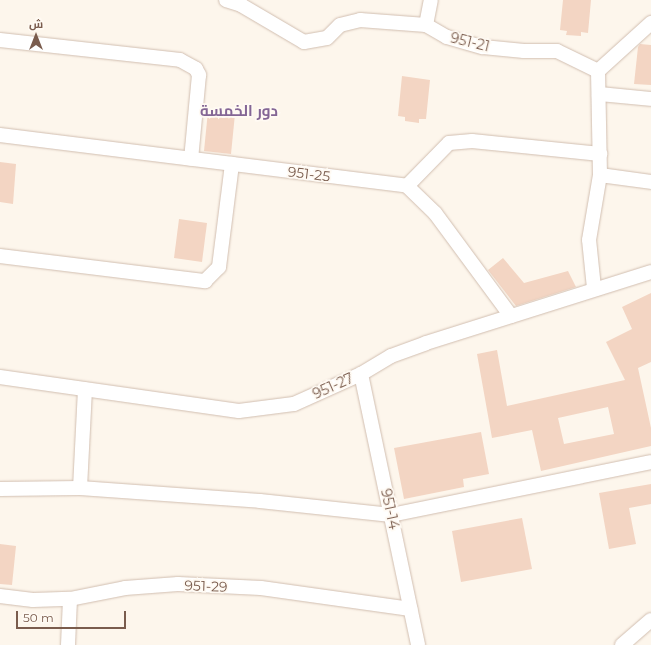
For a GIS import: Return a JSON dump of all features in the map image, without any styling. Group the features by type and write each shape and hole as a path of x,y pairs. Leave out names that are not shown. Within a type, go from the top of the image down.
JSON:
{"street":[{"name":"951-21","path":"226,0 241,5 304,42 327,38 340,25 360,20 426,25 447,37 483,47 524,51 557,51 598,71"},
{"path":"426,25 431,0"},
{"path":"594,288 589,240 600,175 598,71 651,23"},
{"path":"0,40 180,60 196,69 199,75 191,159"},
{"path":"599,94 651,99"},
{"name":"951-25","path":"0,135 407,186"},
{"path":"511,316 435,213 407,186 449,143 472,141 600,154"},
{"path":"0,256 205,281 219,267 232,164"},
{"path":"600,175 651,182"},
{"name":"951-27","path":"0,376 239,411 294,404 361,374 391,356 594,288 651,272"},
{"name":"951-14","path":"361,374 418,645"},
{"path":"80,488 85,389"},
{"path":"0,489 80,488 260,501 391,515 651,462"},
{"name":"951-29","path":"0,596 33,600 70,599 125,588 178,584 262,588 411,609"},
{"path":"68,645 70,599"},
{"path":"622,645 651,620"}],"building":[{"path":"563,0 591,0 588,33 581,32 581,36 566,35 567,31 560,30"},
{"path":"640,44 651,45 651,85 634,84 638,47"},
{"path":"402,76 430,80 426,119 419,119 419,123 405,121 405,117 398,116"},
{"path":"208,111 235,114 231,154 204,151"},
{"path":"0,162 16,164 13,204 0,202"},
{"path":"179,219 207,223 202,262 174,258"},
{"path":"503,258 524,283 568,271 576,287 516,306 488,270"},
{"path":"651,293 651,362 638,368 651,428 651,446 541,471 532,430 492,438 477,354 497,350 507,406 625,380 606,342 632,329 622,307","holes":["608,407 614,434 564,444 558,418"]},
{"path":"481,432 489,474 463,479 464,487 404,499 394,448"},
{"path":"651,484 651,504 629,508 636,544 609,549 599,493"},
{"path":"522,518 532,569 461,582 452,531"},
{"path":"0,544 16,546 12,585 0,584"}],"district":[{"name":"دور الخمسة","path":"239,111"}]}
